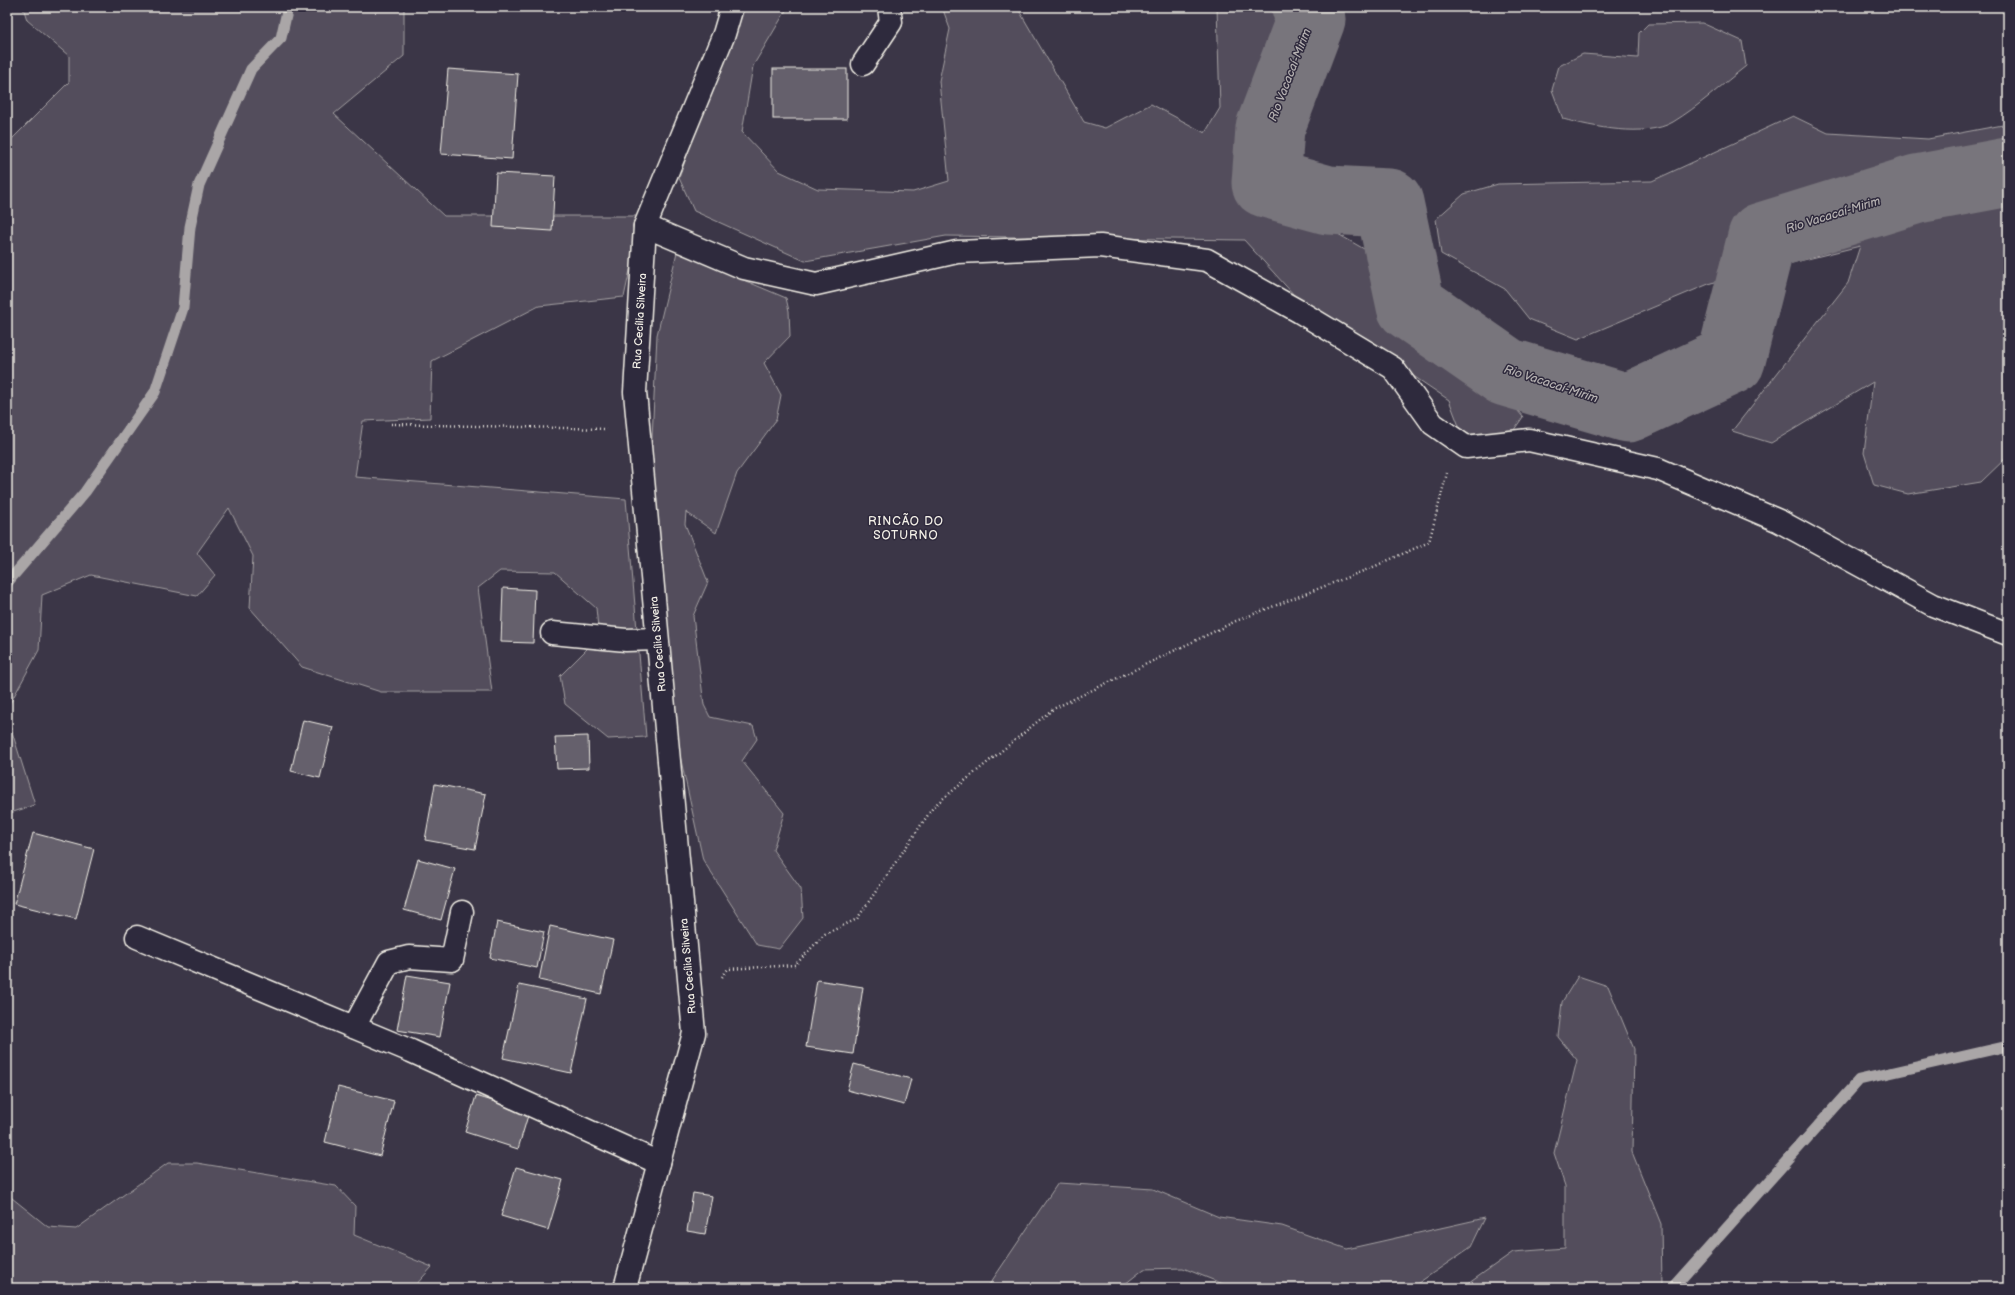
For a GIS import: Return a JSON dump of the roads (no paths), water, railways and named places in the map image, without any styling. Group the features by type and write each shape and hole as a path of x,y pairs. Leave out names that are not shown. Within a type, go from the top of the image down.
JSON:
{"street":[{"name":"Rua Cecília Silveira","path":"625,1288 694,1033 635,392 645,226 724,34 732,7"},
{"path":"863,64 891,22 889,7"},
{"path":"645,226 744,268 816,284 957,252 1100,246 1207,260 1300,312 1393,368 1433,424 1466,447 1530,440 1658,469 1779,521 1933,605 2008,634"},
{"path":"552,633 626,640 657,639"},
{"path":"354,1027 389,962 409,957 452,960 462,912"},
{"path":"137,937 354,1027 659,1163"}],"waterway":[{"path":"7,583 85,492 155,392 183,308 190,227 199,185 251,69 281,38 288,7"},
{"name":"Rio Vacacaí-Mirim","path":"1306,7 1311,19 1270,128 1266,183 1328,200 1389,203 1411,306 1506,372 1628,408 1731,360 1762,237 1917,189 2008,172"},
{"path":"1673,1288 1859,1080 2008,1046"}],"district":[{"name":"RINCÃO DO SOTURNO","path":"906,528"}]}
